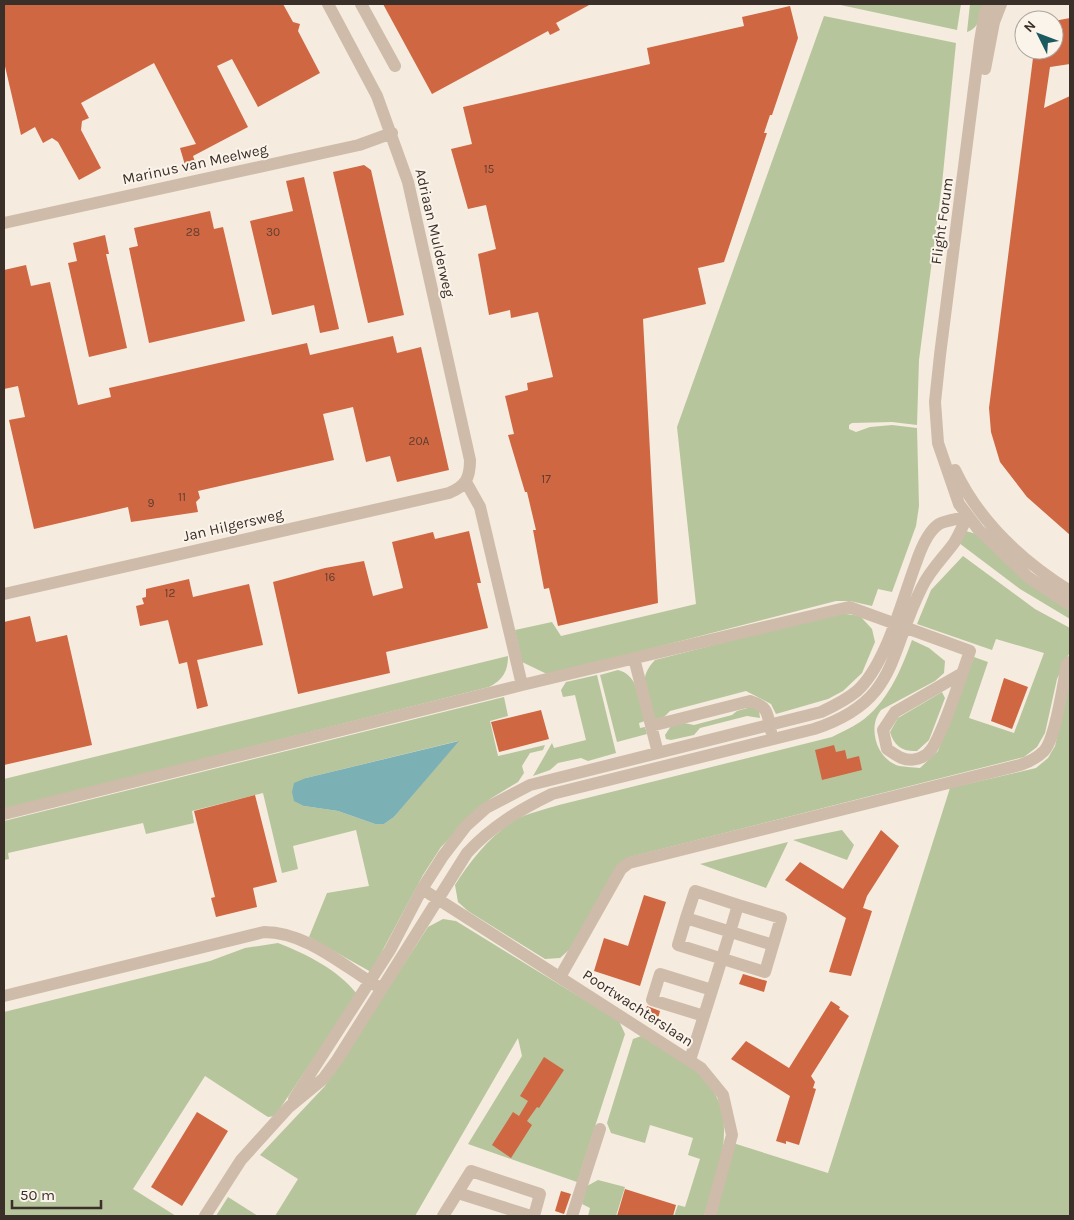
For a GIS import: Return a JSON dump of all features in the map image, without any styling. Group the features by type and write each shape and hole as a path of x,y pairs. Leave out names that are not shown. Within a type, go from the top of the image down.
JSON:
{"street":[{"name":"Adriaan Mulderweg","path":"328,4 377,96 392,133 408,182 470,460 469,476 466,482"},
{"path":"361,4 395,66"},
{"name":"Flight Forum","path":"989,4 985,12 980,41 935,402 941,438 959,504 978,529 1028,577 1070,605"},
{"name":"Flight Forum","path":"941,438 944,387 983,83 994,22 1001,4"},
{"name":"Marinus van Meelweg","path":"4,223 359,145 392,133"},
{"path":"941,438 973,502 1000,535 1025,559 1070,591"},
{"path":"466,482 480,507 522,685"},
{"name":"Jan Hilgersweg","path":"4,594 448,493 459,489 466,482"},
{"path":"205,1216 236,1167 289,1107 390,950 422,889 443,856 466,826 486,808 530,785 821,712 841,703 858,690 872,674 920,552 934,529 939,524 968,516"},
{"path":"289,1107 323,1079 467,853 484,835 514,813 544,798 835,722 865,702 883,682 893,665 916,602 929,573 954,543 968,516"},
{"path":"4,814 522,685 849,607 970,651 936,741 929,752 916,760 902,759 887,749 883,730 895,712 961,674"},
{"path":"634,658 658,753"},
{"path":"560,977 621,869 629,863 1020,765 1033,760 1045,750 1051,737 1067,664 1070,662"},
{"path":"651,726 750,702 762,705 766,709 773,738"},
{"name":"Poortwachterslaan","path":"422,889 701,1068 723,1095 732,1135 710,1216"},
{"path":"694,891 782,918 765,972 678,945 686,918 694,891"},
{"path":"690,1060 738,905"},
{"path":"686,918 773,945"},
{"path":"4,996 264,932 280,932 310,944 382,989"},
{"path":"704,1016 652,1000 660,974 712,990"},
{"path":"572,1216 600,1129"},
{"path":"445,1216 458,1193 471,1170 540,1194 532,1216 458,1193"}],"green space":[{"path":"836,4 961,4 957,30"},
{"path":"970,4 985,4 977,25 967,32"},
{"path":"824,16 956,43 942,184 919,360 917,425 892,422 852,423 849,425 849,429 856,432 870,427 892,425 917,428 919,506 916,526 892,592 878,589 872,606 850,601 836,601 549,675 522,662 515,630 552,622 561,636 696,604 677,427"},
{"path":"966,531 976,534 1070,609 1070,619 1020,589 959,543"},
{"path":"963,556 1035,609 1070,628 1070,652 1057,679 1045,733 1037,747 1024,757 630,857 570,949 560,958 545,959 468,911 458,902 455,885 467,867 498,833 515,820 559,805 832,737 857,724 870,715 892,686 912,640 929,648 945,661 944,673 935,681 881,710 877,717 874,732 879,748 889,761 898,766 920,768 938,751 974,657 988,662 969,718 1014,733 1044,653 996,639 992,650 917,624 931,590"},
{"path":"839,613 860,616 872,629 875,642 862,673 843,691 828,699 776,714 771,704 746,691 670,711 664,717 653,720 644,681 649,667 655,660"},
{"path":"508,656 504,674 489,687 4,809 4,779"},
{"path":"618,670 630,677 638,690 645,721 639,723 640,728 645,727 647,734 617,742 600,675"},
{"path":"597,675 616,753 588,761 581,758 558,763 550,770 533,776 552,743 554,748 586,740 575,695 563,697 561,690 566,682"},
{"path":"1070,680 1070,1216 715,1216 733,1143 828,1173 950,788 1036,768 1048,758 1055,746"},
{"path":"942,692 945,698 929,740 917,751 900,747 894,741 890,732 898,718"},
{"path":"504,697 508,716 490,721 498,756 545,745 543,750 530,753 522,766 524,773 518,782 490,799 441,847 423,875 371,972 309,937 327,893 369,886 356,830 293,846 298,869 282,873 263,793 192,811 194,823 146,834 143,823 8,853 9,859 4,860 4,821","holes":["458,741 394,817 384,824 375,824 338,811 304,806 306,778"]},
{"path":"751,707 759,710 760,718 747,716 700,728 694,735 671,740 666,739 665,735 671,726 684,723 694,725 732,715 737,711"},
{"path":"842,830 854,845 847,860 793,840"},
{"path":"788,842 766,888 700,864"},
{"path":"443,919 456,921 619,1021 625,1034 577,1182 468,1144 522,1056 518,1038 415,1216 275,1216 298,1179 260,1155 325,1086 428,927"},
{"path":"278,943 331,970 357,994 275,1116 268,1117 205,1076 133,1189 176,1216 4,1216 4,1012 210,961 245,948"},
{"path":"644,1035 692,1068 708,1084 718,1101 723,1119 724,1138 716,1177 704,1216 674,1216 678,1205 685,1207 700,1159 688,1155 693,1138 650,1125 645,1143 611,1133 607,1123 633,1039"},
{"path":"598,1180 625,1187 616,1216 588,1216 590,1208 582,1204 587,1186"},
{"path":"228,1197 258,1216 216,1216"}],"water":[{"path":"459,741 394,817 384,824 375,824 338,811 304,806 294,801 292,792 294,783 306,778"}],"building":[{"path":"4,4 283,4 293,22 300,24 298,31 320,73 258,107 232,59 217,66 248,127 193,156 195,162 185,165 180,148 196,144 154,63 81,103 89,118 82,121 81,130 101,168 79,180 58,142 52,138 43,143 35,127 21,135 4,62"},
{"path":"383,4 591,4 556,23 560,30 550,35 548,31 432,94"},
{"path":"790,6 798,38 764,133 767,133 724,262 698,268 706,304 643,319 658,603 558,626 549,588 544,589 533,530 536,530 527,492 525,492 508,435 514,434 505,396 528,390 527,383 553,377 538,312 511,318 510,310 489,315 478,254 496,249 486,205 468,209 451,149 472,144 463,107 650,64 647,48 744,26 742,17"},
{"path":"1070,18 1070,64 1050,67 1044,108 1070,96 1070,535 1027,497 1000,462 991,432 989,408 1033,60 1064,60 1064,19"},
{"path":"364,165 371,170 404,315 368,323 333,172"},
{"path":"304,177 339,329 320,333 314,305 272,315 250,221 293,211 286,181"},
{"path":"210,211 214,229 223,227 245,321 149,343 129,248 138,246 134,228"},
{"path":"105,235 109,254 106,254 127,348 89,357 68,263 77,261 73,243"},
{"path":"26,265 31,286 50,282 78,405 111,397 109,388 307,343 310,355 393,336 397,353 421,347 449,470 397,482 390,456 366,462 353,407 323,414 334,460 198,491 200,498 196,502 198,512 131,522 128,507 34,529 9,420 25,417 18,386 4,389 4,270"},
{"path":"469,531 481,583 477,583 488,628 386,652 390,673 298,694 273,582 325,568 364,561 373,596 403,588 392,542 433,532 435,539"},
{"path":"189,579 193,597 249,584 263,645 197,660 208,706 197,709 187,662 179,664 168,620 140,626 136,606 144,604 142,598 146,597 146,589"},
{"path":"30,616 36,642 67,635 92,745 4,765 4,622"},
{"path":"1004,678 1028,687 1012,729 991,721"},
{"path":"541,710 549,739 499,752 491,722"},
{"path":"834,745 836,752 845,750 847,759 859,756 862,770 822,780 815,750"},
{"path":"255,795 277,882 253,888 257,907 216,917 211,898 215,897 194,811"},
{"path":"881,830 899,846 867,896 863,908 872,911 851,976 829,972 846,918 785,880 800,862 843,889"},
{"path":"644,895 666,902 640,986 594,971 604,938 628,946"},
{"path":"743,974 767,981 764,992 739,984"},
{"path":"831,1001 849,1016 811,1076 815,1082 813,1088 816,1089 799,1145 786,1141 786,1144 776,1141 790,1096 731,1059 746,1041 789,1068"},
{"path":"647,1006 660,1011 657,1022 644,1018"},
{"path":"544,1057 564,1070 539,1108 537,1107 527,1121 532,1125 511,1158 492,1145 513,1112 519,1116 528,1101 520,1096"},
{"path":"197,1112 228,1131 182,1206 151,1187"},
{"path":"625,1189 676,1205 673,1216 617,1216"},
{"path":"561,1191 571,1194 564,1214 555,1211"}]}
